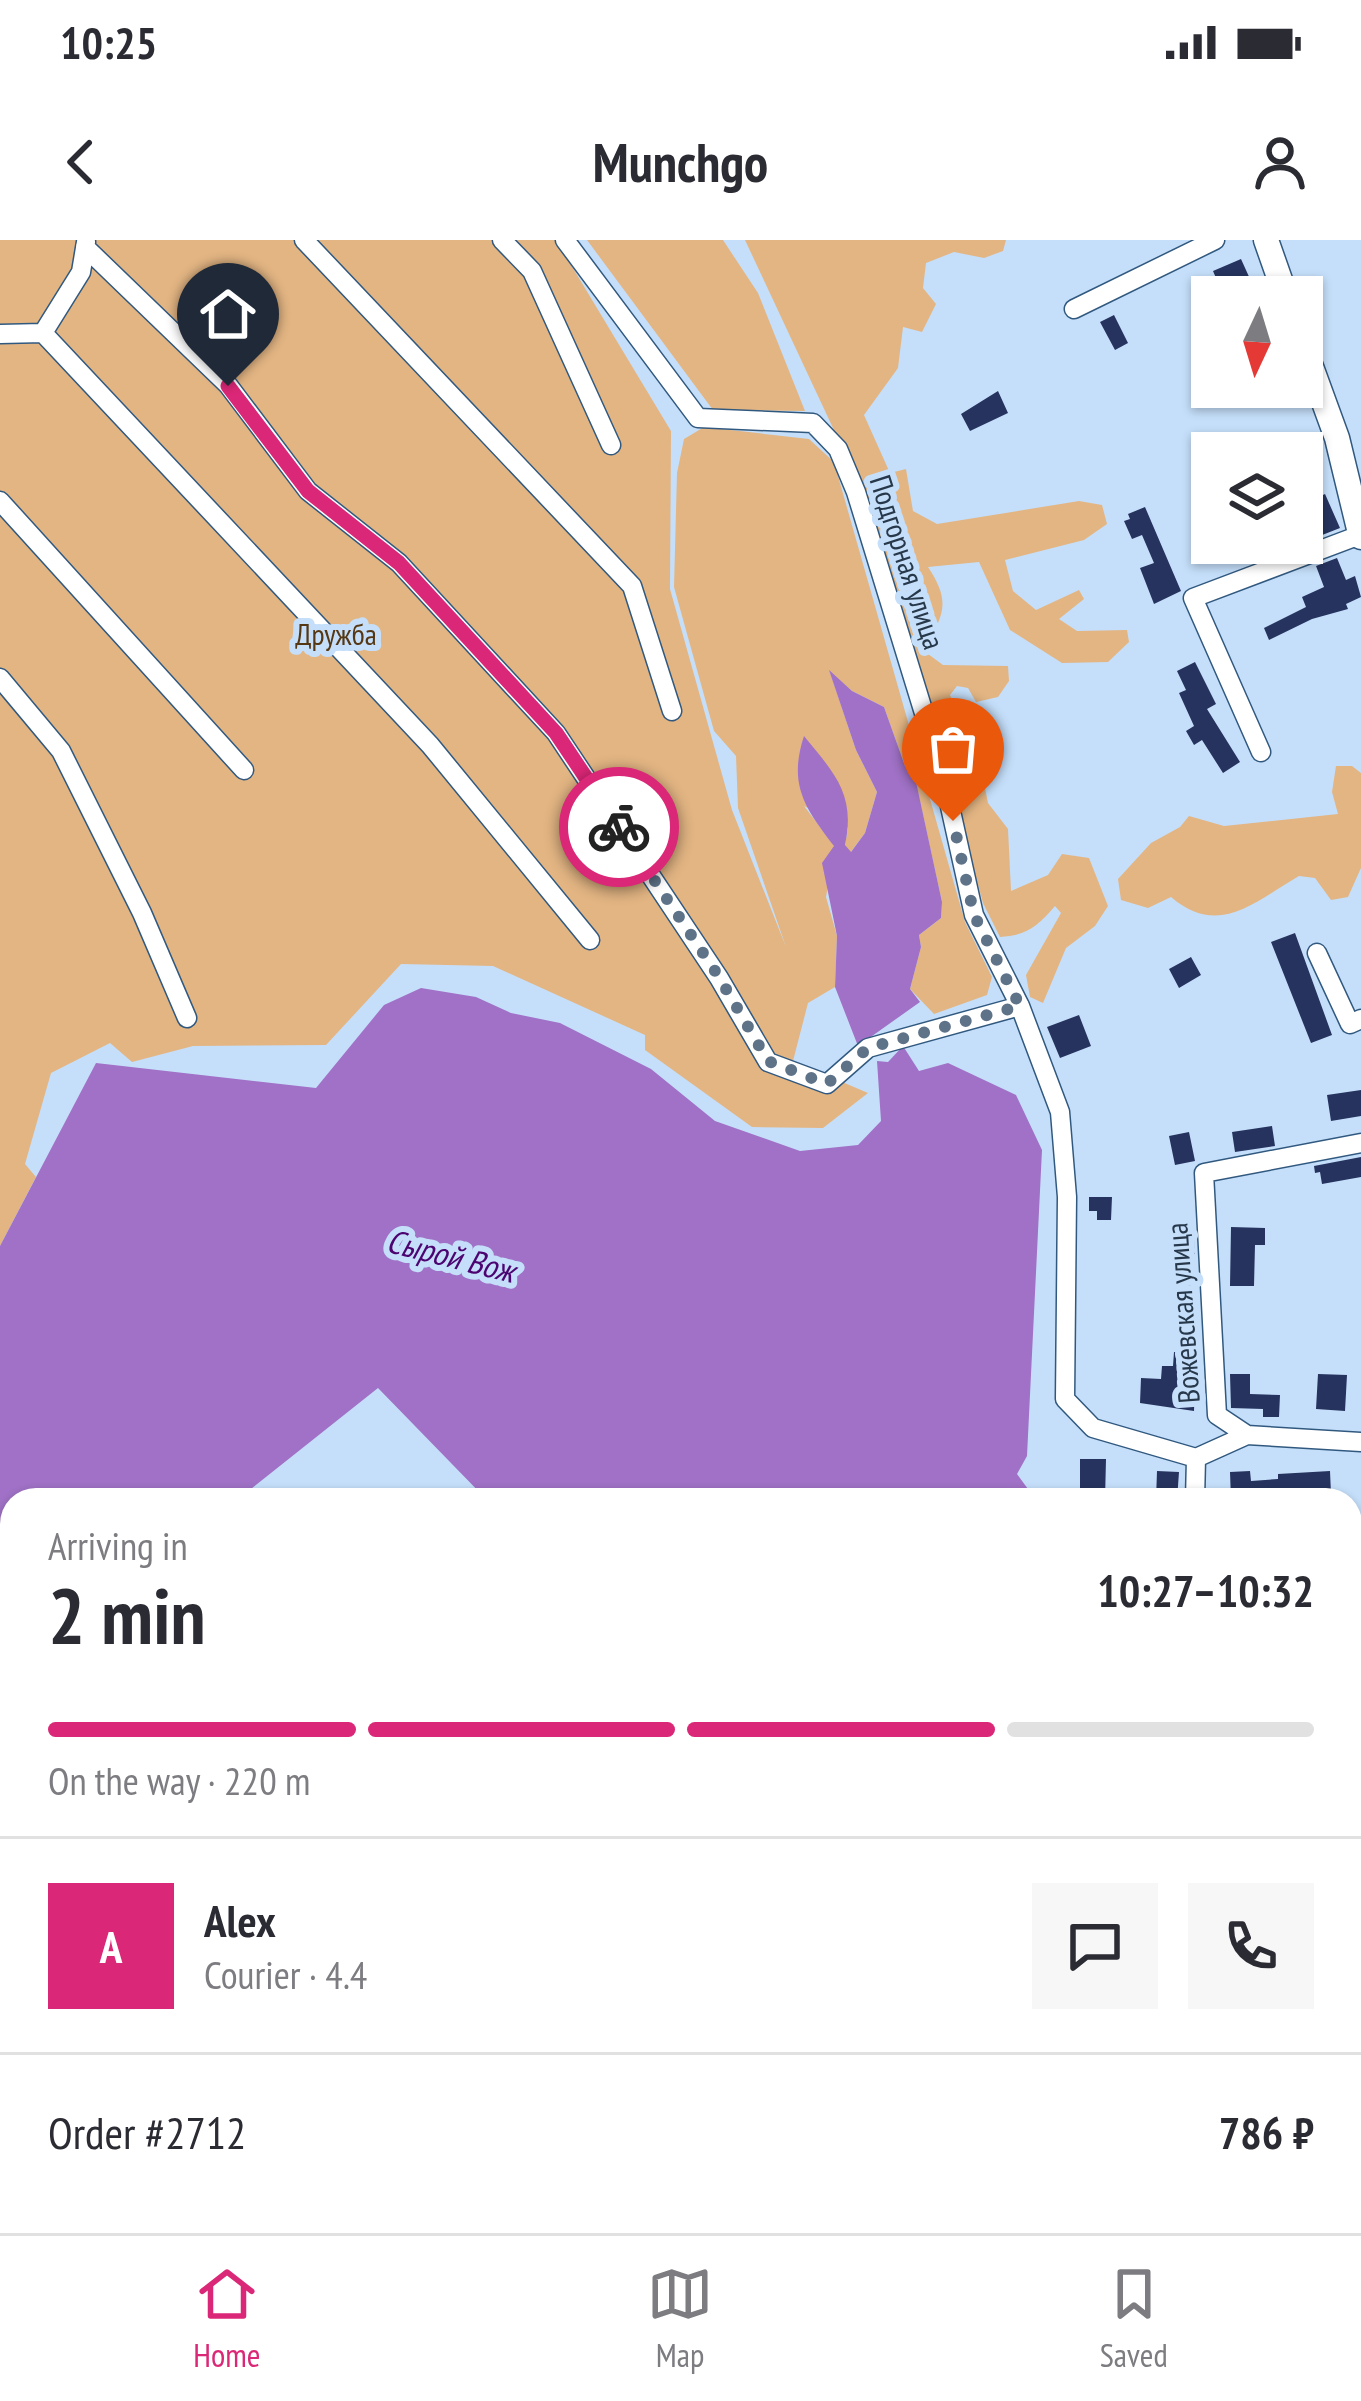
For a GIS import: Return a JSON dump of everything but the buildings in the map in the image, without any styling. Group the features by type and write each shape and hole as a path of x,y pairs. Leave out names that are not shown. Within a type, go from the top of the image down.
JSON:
{"main road":[{"path":"1266,240 1279,276"},
{"path":"1323,399 1360,536"}],"street":[{"path":"304,240 632,586 672,710"},
{"path":"502,240 532,271 611,446"},
{"name":"Подгорная улица","path":"565,240 698,418 814,423 838,449 856,492 943,775 974,915 1020,1006 1060,1112 1067,1197 1065,1399 1093,1428 1196,1458"},
{"path":"1074,309 1215,240"},
{"path":"86,244 228,386 308,491 399,563 556,733 719,977 768,1061 827,1084 868,1048 1020,1006"},
{"path":"44,333 82,272 86,244"},
{"path":"0,334 44,333 430,745 590,940"},
{"path":"0,501 244,770"},
{"path":"1261,752 1193,598 1360,536"},
{"path":"0,678 61,751 142,913 187,1018"},
{"path":"1317,953 1350,1024 1361,1019"},
{"name":"Вожевская улица","path":"1247,1436 1217,1415 1204,1173 1361,1143"},
{"path":"1195,1488 1196,1458 1247,1436 1361,1442"}],"green space":[{"name":"Дружба","path":"0,240 556,240 671,431 670,589 732,810 786,947 738,808 736,756 714,731 674,587 677,473 684,439 704,427 809,439 834,462 965,922 992,977 987,995 934,1014 910,989 921,947 919,935 941,918 942,902 915,778 905,766 884,707 852,691 830,672 856,750 877,792 865,833 850,853 845,845 848,828 804,806 835,846 826,897 837,936 835,987 808,1003 793,1061 868,1093 823,1128 752,1127 645,1050 645,1035 493,966 401,964 326,1045 193,1046 132,1062 110,1043 51,1073 25,1164 36,1177 0,1246"},
{"path":"587,240 723,240 758,293 805,411 713,410"},
{"path":"745,240 1006,240 1003,251 984,258 954,252 926,263 923,288 936,304 922,332 903,327 898,368 864,415 890,473 906,469 913,511 937,524 1079,501 1102,505 1107,524 1084,540 1005,560 1013,591 1036,610 1079,590 1084,599 1059,619 1077,631 1127,630 1129,642 1108,662 1062,663 1010,630 979,562 928,567 940,590 942,609 924,651 943,665 1008,666 1009,681 998,697 976,702 968,688 957,686 950,695 978,754 988,803 1008,829 1011,891 1048,875 1062,854 1089,858 1108,906 1095,926 1066,948 1043,1003 1030,997 1026,975 1061,913 1055,906 1031,929 1000,937 983,903 918,663 840,443"},
{"path":"1336,766 1352,766 1361,773 1361,868 1348,897 1331,900 1315,878 1299,876 1251,905 1221,915 1188,909 1171,897 1148,908 1121,900 1118,879 1151,843 1180,827 1189,816 1224,826 1338,814 1332,792"}],"water":[{"path":"829,670 852,691 884,707 905,766 915,777 942,902 941,918 919,935 921,947 910,989 920,1002 858,1046 835,987 837,936 822,863 834,846 815,820 799,782 804,736 840,785 847,812 845,845 851,852 865,833 877,792 856,750"},
{"name":"Сырой Вож","path":"421,988 476,997 511,1013 560,1023 651,1069 715,1121 800,1151 858,1145 881,1121 877,1061 888,1062 903,1046 919,1071 948,1063 1016,1095 1042,1150 1027,1456 1017,1474 1027,1488 475,1488 378,1388 252,1488 0,1488 0,1246 96,1063 316,1088 384,1005"}],"way so far":[{"path":"619,827 719,977 768,1061 827,1084 868,1048 1020,1006 974,915 953,821"}],"route":[{"path":"228,386 308,491 399,563 556,733 619,827"}]}
